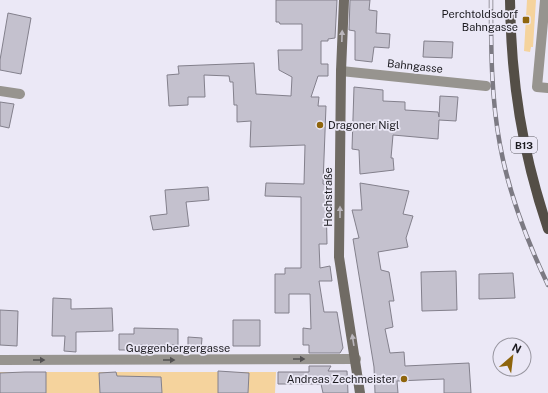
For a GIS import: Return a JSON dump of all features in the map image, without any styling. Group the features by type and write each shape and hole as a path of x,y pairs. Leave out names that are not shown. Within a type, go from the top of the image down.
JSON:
{"main road":[{"name":"Hochstraße","path":"344,0 341,71 339,257 356,359 360,393"},
{"name":"B13","path":"510,0 512,67 522,135 535,187 548,229"}],"street":[{"path":"545,0 537,87 548,88"},
{"name":"Bahngasse","path":"341,71 486,86"},
{"path":"0,91 20,94"},
{"name":"Guggenbergergasse","path":"0,360 356,359"}],"shaded area":[{"path":"527,0 536,0 533,47 531,47 530,52 524,51"},
{"path":"0,372 276,372 275,393 0,393"}],"building":[{"path":"276,0 337,0 335,38 328,39 328,41 321,41 321,64 328,64 328,76 318,76 311,97 319,97 318,106 326,106 323,184 328,185 328,197 326,197 327,244 319,244 320,268 330,266 332,281 319,281 324,312 337,312 343,348 340,353 309,353 309,345 303,345 303,328 311,329 310,294 289,294 289,313 275,313 275,274 285,274 285,268 301,268 301,197 265,196 266,183 304,184 305,145 250,147 251,121 237,122 237,105 234,105 233,82 230,82 229,76 204,75 205,97 188,97 188,105 169,106 167,75 179,74 178,66 254,63 256,94 291,96 292,77 279,70 278,50 302,50 302,24 280,24 279,22 276,22"},
{"path":"350,0 370,0 369,10 377,11 376,33 390,34 389,48 374,47 372,62 355,60 355,31 349,30"},
{"path":"8,13 31,18 21,74 0,70 0,60"},
{"path":"424,41 453,42 452,58 423,57"},
{"path":"354,87 383,90 383,101 405,102 405,110 438,112 439,117 440,96 458,97 456,121 439,120 438,139 393,135 391,158 393,158 394,170 360,174 359,150 352,149"},
{"path":"0,102 14,104 9,128 0,126"},
{"path":"360,183 409,191 403,214 413,216 406,238 408,247 378,252 381,270 389,272 394,301 389,301 393,327 385,329 390,353 404,352 405,366 469,363 471,393 444,393 444,379 397,381 398,393 375,393 374,367 353,239 359,238 352,210 362,210"},
{"path":"208,187 209,200 186,202 189,226 153,230 150,216 167,214 165,190"},
{"path":"456,271 457,310 422,311 421,272"},
{"path":"513,273 515,298 479,299 479,274"},
{"path":"53,298 71,299 71,309 112,308 113,331 76,332 76,352 64,351 65,336 52,336"},
{"path":"0,310 18,311 17,346 0,345"},
{"path":"233,320 260,320 260,346 233,346"},
{"path":"134,328 178,329 178,345 130,345 130,350 119,350 119,334 134,334"},
{"path":"188,337 202,338 201,350 188,350"},
{"path":"309,366 331,366 328,371 347,371 348,393 323,393 321,384 278,384 278,372 309,372"},
{"path":"218,371 249,373 248,393 218,393"},
{"path":"46,372 46,393 0,393 0,373"},
{"path":"116,372 117,376 161,377 162,393 100,393 99,373"}],"railway":[{"path":"491,0 493,91 500,145 508,181 520,217 548,285"}],"place":[{"name":"Perchtoldsdorf Bahngasse","path":"526,20"},
{"name":"Dragoner Nigl","path":"320,125"},
{"name":"Andreas Zechmeister","path":"404,379"}]}
